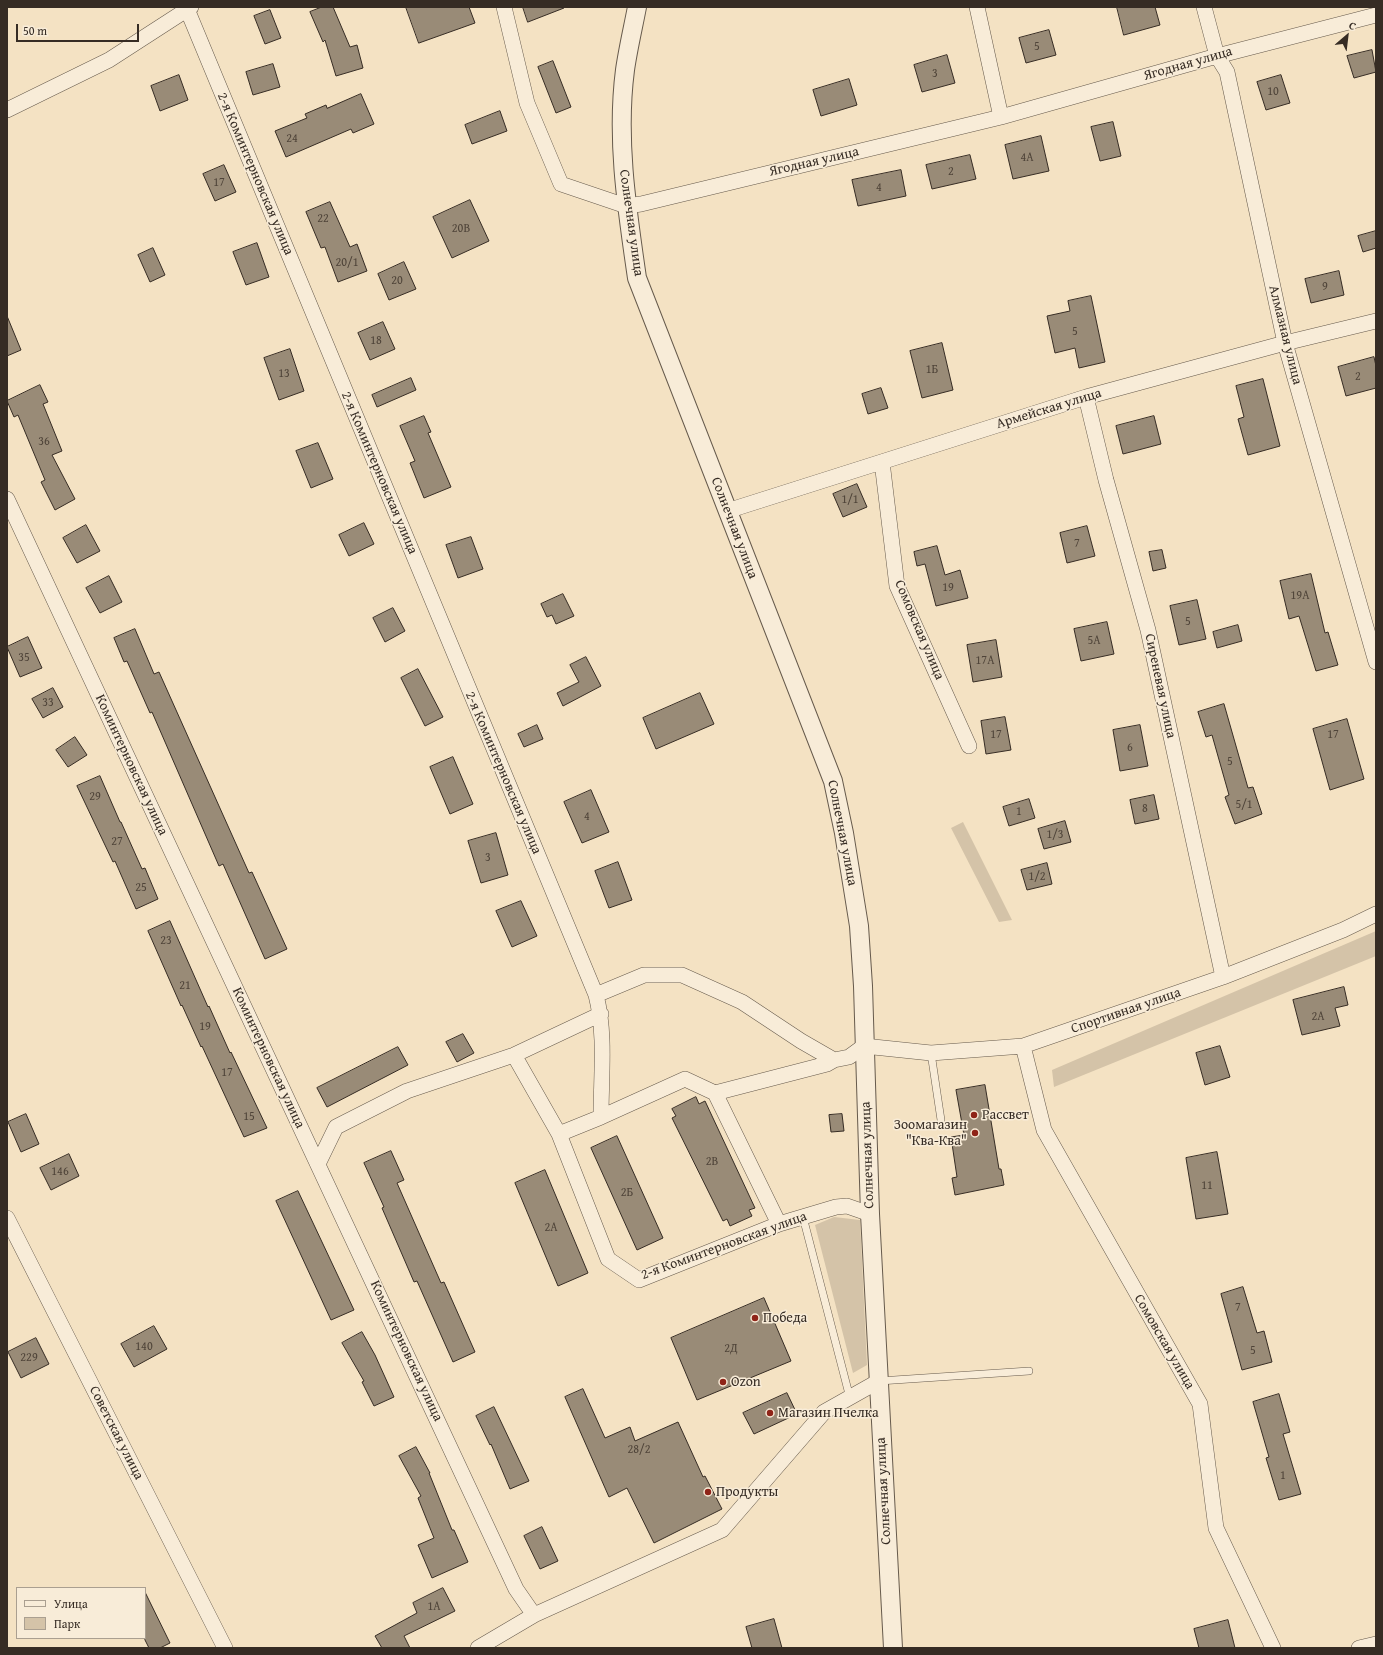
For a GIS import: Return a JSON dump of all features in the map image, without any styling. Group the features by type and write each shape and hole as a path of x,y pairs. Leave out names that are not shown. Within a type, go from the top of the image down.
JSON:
{"street":[{"path":"504,7 527,103 561,184 626,206"},
{"name":"Солнечная улица","path":"637,7 625,70 622,147 626,206 638,278 727,511 833,781 848,855 859,926 863,986 870,1214 893,1648"},
{"path":"977,7 1001,117"},
{"name":"Алмазная улица","path":"1204,7 1217,56 1226,72 1285,343 1376,662"},
{"path":"7,110 109,60 189,8"},
{"name":"2-я Коминтерновская улица","path":"189,8 596,995 601,1014 601,1117"},
{"name":"Ягодная улица","path":"626,206 1001,117 1217,56 1376,15"},
{"name":"Армейская улица","path":"727,511 1086,397 1285,343 1376,321"},
{"name":"Сиреневая улица","path":"1086,397 1106,480 1148,630 1223,977"},
{"name":"Сомовская улица","path":"882,462 897,586 969,746"},
{"name":"Коминтерновская улица","path":"7,499 516,1589 534,1615"},
{"name":"Спортивная улица","path":"864,1046 932,1053 1023,1046 1223,977 1343,930 1376,914"},
{"path":"596,995 644,975 682,975 742,1002 801,1041 834,1060"},
{"path":"318,1164 336,1127 407,1091 514,1055 601,1014"},
{"path":"514,1055 559,1134 601,1117 685,1079 715,1092 827,1064 834,1060 849,1058 864,1046"},
{"name":"Сомовская улица","path":"1023,1046 1044,1130 1200,1404 1216,1528 1273,1648"},
{"path":"715,1092 779,1224"},
{"name":"2-я Коминтерновская улица","path":"559,1134 608,1259 639,1280 779,1224 803,1217 847,1206 870,1214"},
{"name":"Советская улица","path":"7,1218 225,1648"},
{"path":"478,1648 534,1615 722,1530 824,1412 879,1381"},
{"path":"1360,1648 1376,1644"}],"lane":[{"path":"932,1053 942,1120"},
{"path":"803,1217 850,1398"},
{"path":"879,1381 1029,1371"}],"green space":[{"path":"963,822 1012,920 999,922 951,828"},
{"path":"1376,931 1376,956 1054,1087 1052,1070"},
{"path":"834,1217 860,1220 867,1365 853,1373 815,1225"}],"building":[{"path":"322,7 333,7 350,47 357,45 363,68 336,76 325,40 323,42 310,12"},
{"path":"406,7 469,7 475,23 419,43"},
{"path":"523,7 564,7 564,8 528,22"},
{"path":"1117,7 1155,7 1160,25 1124,35"},
{"path":"270,10 281,38 265,44 254,16"},
{"path":"1049,30 1056,55 1026,63 1019,38"},
{"path":"1372,50 1376,72 1354,78 1347,56"},
{"path":"947,55 955,83 922,92 914,65"},
{"path":"553,61 571,107 556,113 538,67"},
{"path":"273,64 280,87 253,95 246,72"},
{"path":"179,75 188,100 160,111 151,86"},
{"path":"1281,75 1290,103 1266,110 1257,82"},
{"path":"849,79 857,105 821,116 813,90"},
{"path":"361,94 374,124 353,133 351,129 286,157 275,131 307,118 305,114 326,105 327,108"},
{"path":"500,111 507,131 472,144 465,125"},
{"path":"1113,122 1121,156 1100,161 1091,127"},
{"path":"1041,136 1049,171 1013,179 1005,145"},
{"path":"970,155 976,179 932,189 926,165"},
{"path":"224,165 236,192 215,201 203,174"},
{"path":"901,170 906,196 858,206 852,180"},
{"path":"470,200 489,241 452,258 433,217"},
{"path":"330,202 350,247 357,244 367,271 338,282 325,247 321,248 306,212"},
{"path":"1376,231 1376,248 1363,252 1358,236"},
{"path":"257,243 269,277 246,285 233,252"},
{"path":"153,248 165,275 150,282 138,255"},
{"path":"404,262 416,289 389,300 378,274"},
{"path":"1339,271 1344,295 1311,303 1305,279"},
{"path":"1091,296 1105,362 1079,368 1075,348 1055,353 1047,316 1070,311 1068,301"},
{"path":"7,316 21,350 7,356"},
{"path":"383,322 395,349 370,360 358,333"},
{"path":"942,343 953,390 922,398 910,351"},
{"path":"290,349 304,391 279,400 264,358"},
{"path":"1374,357 1376,366 1376,388 1346,396 1338,367"},
{"path":"411,378 416,390 377,407 372,395"},
{"path":"1263,379 1280,446 1248,455 1238,419 1244,417 1236,386"},
{"path":"40,385 48,402 43,404 62,451 52,455 75,499 55,510 41,482 45,480 18,415 14,417 7,401"},
{"path":"881,388 888,408 868,414 862,394"},
{"path":"424,416 431,432 428,433 451,487 424,498 410,463 415,461 400,426"},
{"path":"1154,416 1161,444 1123,454 1116,426"},
{"path":"318,443 333,479 311,488 296,451"},
{"path":"857,484 867,507 843,517 833,494"},
{"path":"364,523 374,544 349,556 339,535"},
{"path":"86,525 100,551 77,563 63,538"},
{"path":"1087,526 1095,556 1067,563 1060,533"},
{"path":"471,537 483,569 458,578 446,545"},
{"path":"937,546 945,575 960,570 968,598 936,606 925,564 917,566 914,552"},
{"path":"1162,550 1166,568 1153,571 1149,552"},
{"path":"1311,574 1325,633 1328,632 1338,665 1316,671 1299,616 1289,619 1280,581"},
{"path":"109,576 122,602 100,613 86,588"},
{"path":"563,594 574,616 556,624 552,615 547,617 541,604"},
{"path":"1197,600 1206,639 1179,645 1170,606"},
{"path":"393,608 405,631 385,642 373,618"},
{"path":"1107,622 1114,654 1081,661 1074,629"},
{"path":"1238,625 1242,641 1217,648 1213,632"},
{"path":"135,629 154,674 159,672 249,873 252,872 287,949 265,959 223,864 219,866 152,712 150,713 127,661 124,662 114,638"},
{"path":"28,637 42,668 20,677 7,647"},
{"path":"996,640 1002,677 973,682 967,645"},
{"path":"586,657 601,686 563,706 557,693 579,682 570,665"},
{"path":"418,669 443,717 425,726 401,678"},
{"path":"53,688 63,707 43,718 32,699"},
{"path":"700,693 714,724 656,749 643,718"},
{"path":"1224,704 1248,788 1253,787 1262,814 1235,824 1225,797 1229,795 1212,735 1206,737 1198,712"},
{"path":"1005,717 1011,750 986,754 981,721"},
{"path":"1347,719 1364,779 1330,790 1313,729"},
{"path":"537,725 543,739 524,747 518,734"},
{"path":"1140,725 1148,766 1120,771 1113,730"},
{"path":"75,737 87,755 68,767 56,750"},
{"path":"453,757 473,804 450,814 430,767"},
{"path":"100,776 142,869 145,868 158,899 136,909 115,861 113,862 77,786"},
{"path":"591,790 609,832 582,843 564,802"},
{"path":"1154,795 1159,819 1135,824 1130,800"},
{"path":"1029,799 1035,818 1009,826 1003,807"},
{"path":"1065,821 1071,842 1044,849 1038,829"},
{"path":"496,833 508,875 481,883 468,841"},
{"path":"618,862 632,900 609,908 595,871"},
{"path":"1047,863 1052,884 1027,890 1021,870"},
{"path":"521,901 537,936 512,947 496,911"},
{"path":"170,921 208,1007 209,1006 230,1053 231,1052 267,1128 244,1137 202,1046 201,1047 182,1005 181,1006 148,931"},
{"path":"1344,987 1348,1005 1335,1008 1340,1026 1302,1035 1293,1000"},
{"path":"463,1034 474,1053 457,1062 446,1042"},
{"path":"1220,1046 1230,1077 1205,1085 1196,1053"},
{"path":"398,1047 408,1065 327,1107 317,1088"},
{"path":"985,1085 999,1169 1001,1169 1004,1185 955,1195 952,1178 957,1177 951,1137 964,1135 956,1090"},
{"path":"696,1097 699,1104 705,1101 755,1208 749,1210 752,1216 730,1226 727,1219 723,1221 672,1118 676,1116 672,1109"},
{"path":"26,1114 39,1144 21,1152 8,1122"},
{"path":"842,1114 844,1131 831,1132 829,1115"},
{"path":"617,1136 663,1238 637,1250 591,1148"},
{"path":"391,1151 404,1180 397,1183 441,1283 444,1282 475,1352 453,1362 417,1281 414,1282 382,1208 384,1207 364,1163"},
{"path":"1217,1152 1228,1214 1196,1219 1186,1158"},
{"path":"69,1154 79,1176 51,1190 40,1168"},
{"path":"545,1170 588,1273 558,1286 515,1183"},
{"path":"298,1191 354,1310 331,1320 276,1201"},
{"path":"1243,1287 1257,1333 1264,1331 1272,1362 1242,1370 1221,1294"},
{"path":"764,1298 791,1361 697,1400 671,1338"},
{"path":"154,1326 167,1349 134,1367 121,1344"},
{"path":"362,1332 375,1355 394,1397 374,1406 362,1382 364,1381 342,1343"},
{"path":"36,1338 49,1364 21,1378 8,1352"},
{"path":"583,1389 605,1438 630,1427 635,1441 678,1422 703,1477 705,1476 722,1509 654,1543 627,1488 609,1497 565,1397"},
{"name":"Магазин Пчелка","path":"787,1393 797,1414 754,1434 743,1413"},
{"path":"1279,1394 1290,1432 1283,1434 1301,1494 1279,1500 1266,1458 1269,1457 1253,1402"},
{"path":"494,1407 529,1481 510,1489 491,1444 490,1445 476,1416"},
{"path":"416,1447 430,1473 452,1530 454,1530 468,1562 432,1578 418,1545 434,1538 418,1498 421,1496 399,1456"},
{"path":"542,1527 558,1561 540,1569 524,1536"},
{"path":"443,1588 455,1611 404,1636 410,1648 382,1648 375,1636 417,1613 413,1603"},
{"path":"146,1594 170,1643 160,1648 149,1648 145,1640"},
{"path":"774,1619 782,1648 752,1648 746,1627"},
{"path":"1228,1620 1235,1648 1199,1648 1194,1629"}],"place":[{"name":"Рассвет","path":"974,1115"},
{"name":"Зоомагазин \"Ква-Ква\"","path":"975,1133"},
{"name":"Победа","path":"755,1318"},
{"name":"Ozon","path":"723,1382"},
{"name":"Магазин Пчелка","path":"770,1413"},
{"name":"Продукты","path":"708,1492"}]}
